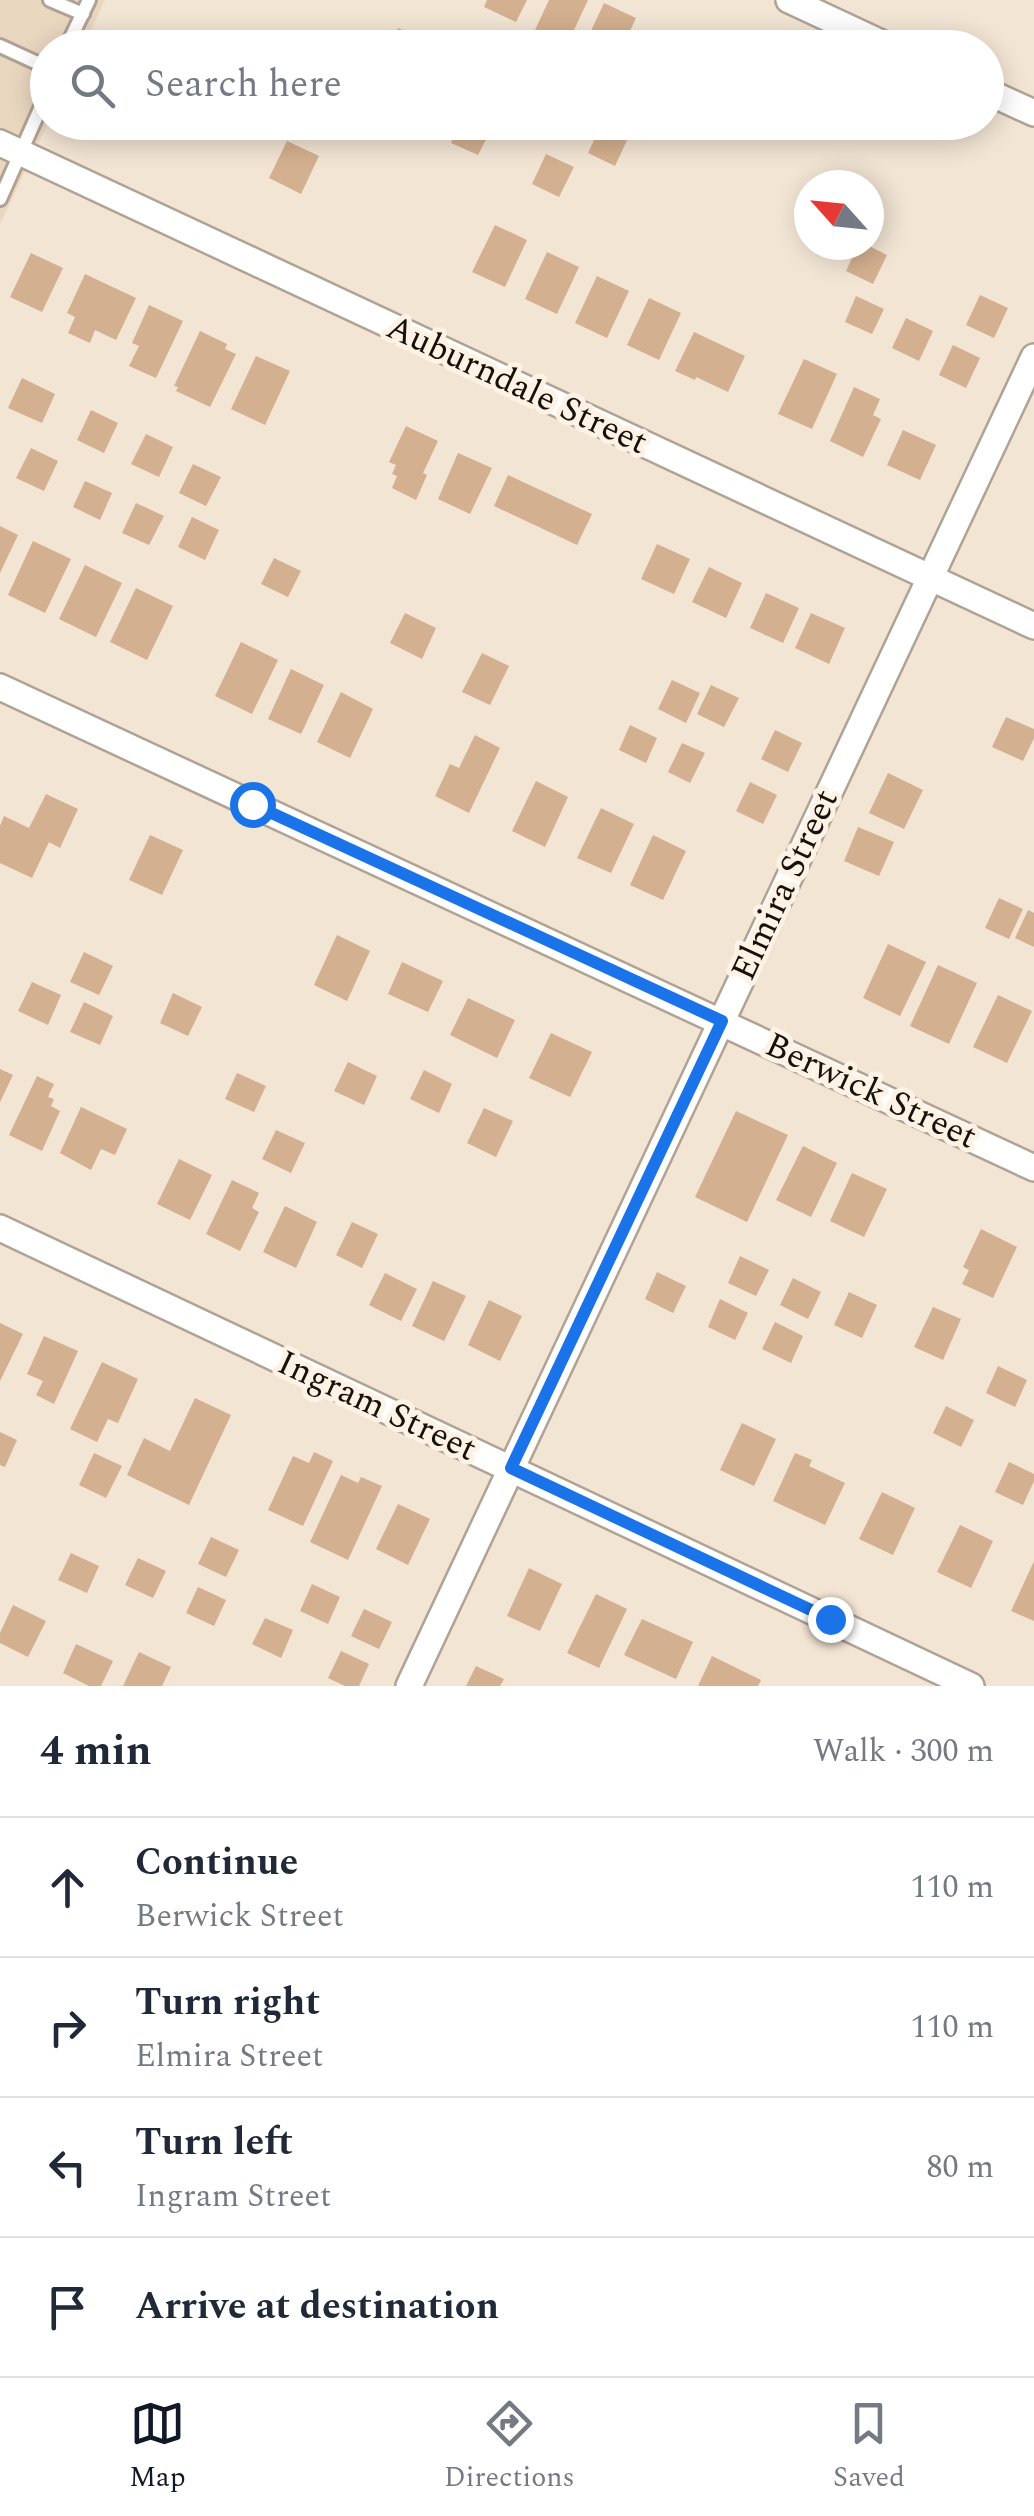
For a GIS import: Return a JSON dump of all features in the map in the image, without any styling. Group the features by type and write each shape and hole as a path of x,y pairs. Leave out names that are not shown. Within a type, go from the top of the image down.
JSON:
{"street":[{"path":"790,0 854,30"},
{"path":"1004,99 1034,113"},
{"name":"Auburndale Street","path":"11,148 1034,626"},
{"name":"Elmira Street","path":"409,1686 1034,357"},
{"name":"Berwick Street","path":"0,687 1034,1168"},
{"name":"Ingram Street","path":"0,1228 972,1686"}],"lane":[{"path":"50,0 83,14"},
{"path":"75,30 89,0"},
{"path":"0,46 30,60"},
{"path":"0,199 11,148 30,119"}],"shaded area":[{"path":"0,0 105,0 91,30 30,30 30,140 40,140 0,224"}],"building":[{"path":"487,0 527,0 516,22 484,7"},
{"path":"549,0 588,0 574,30 535,30"},
{"path":"604,3 636,18 630,30 591,30"},
{"path":"452,140 486,140 478,155 451,143"},
{"path":"594,140 627,140 615,166 588,153"},
{"path":"287,141 319,156 301,194 269,178"},
{"path":"546,154 574,167 559,197 532,184"},
{"path":"495,225 527,240 505,287 472,272"},
{"path":"547,252 579,267 557,314 525,299"},
{"path":"31,253 63,268 42,312 10,297"},
{"path":"884,254 887,255 873,284 846,271 851,260 884,260"},
{"path":"85,274 136,298 116,340 95,330 90,343 68,333 75,317 67,313"},
{"path":"597,276 629,291 607,338 575,323"},
{"path":"980,295 1008,308 994,338 966,325"},
{"path":"856,296 884,309 872,334 845,322"},
{"path":"649,298 681,313 659,360 627,345"},
{"path":"149,305 183,321 156,378 129,366 139,346 132,343"},
{"path":"906,318 933,331 919,361 892,348"},
{"path":"200,331 227,344 225,349 236,354 210,407 176,391 178,387 174,386"},
{"path":"694,332 745,356 728,392 675,371"},
{"path":"953,345 980,358 966,388 939,375"},
{"path":"256,356 290,371 265,425 231,409"},
{"path":"804,359 837,374 812,429 778,414"},
{"path":"22,378 55,394 42,423 8,408"},
{"path":"854,387 880,399 873,415 881,419 863,457 830,441"},
{"path":"91,410 118,423 104,453 77,440"},
{"path":"406,426 438,441 416,500 392,488 396,465 389,462"},
{"path":"903,430 936,445 920,480 887,465"},
{"path":"146,434 173,447 159,477 131,464"},
{"path":"31,448 58,461 44,491 16,478"},
{"path":"458,453 492,468 470,514 438,499"},
{"path":"193,464 221,477 206,506 179,493"},
{"path":"508,475 592,514 577,545 494,506"},
{"path":"85,481 112,493 100,520 73,507"},
{"path":"136,503 164,516 149,545 122,533"},
{"path":"192,517 219,530 205,560 178,547"},
{"path":"0,526 18,535 0,573"},
{"path":"33,541 71,559 45,613 8,595"},
{"path":"657,544 690,559 674,594 641,579"},
{"path":"274,558 301,571 288,597 261,584"},
{"path":"85,565 122,583 96,637 59,619"},
{"path":"709,567 742,583 726,618 692,602"},
{"path":"136,588 173,606 147,660 110,642"},
{"path":"766,593 799,608 783,643 750,628"},
{"path":"405,613 436,628 422,659 390,643"},
{"path":"811,613 845,628 829,664 795,648"},
{"path":"241,642 278,660 252,714 215,696"},
{"path":"482,653 509,666 490,705 462,692"},
{"path":"291,669 324,685 301,734 268,719"},
{"path":"672,680 700,693 686,723 658,709"},
{"path":"711,685 739,698 724,727 697,714"},
{"path":"341,692 373,709 350,758 317,742"},
{"path":"1006,717 1034,729 1023,761 992,747"},
{"path":"630,725 657,738 646,763 619,750"},
{"path":"775,730 802,743 788,772 761,759"},
{"path":"475,735 500,748 469,813 435,796 450,764 459,768"},
{"path":"682,743 705,753 690,783 668,772"},
{"path":"888,773 923,790 904,829 869,813"},
{"path":"536,781 568,797 545,847 512,831"},
{"path":"750,782 777,795 763,824 736,811"},
{"path":"46,794 78,809 60,848 49,842 32,878 0,863 0,826 4,816 29,828"},
{"path":"601,808 634,824 611,873 577,858"},
{"path":"858,827 894,842 879,876 844,861"},
{"path":"150,835 183,850 162,895 129,880"},
{"path":"653,835 686,851 663,900 630,885"},
{"path":"999,898 1023,909 1009,939 985,928"},
{"path":"1028,910 1034,913 1034,947 1015,938"},
{"path":"337,935 370,951 347,1001 314,985"},
{"path":"888,944 926,962 900,1016 863,998"},
{"path":"84,952 113,966 99,995 70,982"},
{"path":"402,962 443,981 428,1012 388,994"},
{"path":"938,965 977,983 949,1044 910,1026"},
{"path":"32,982 61,995 48,1025 18,1011"},
{"path":"173,993 202,1007 188,1036 160,1023"},
{"path":"998,995 1032,1011 1007,1063 973,1047"},
{"path":"468,998 515,1020 497,1058 450,1035"},
{"path":"84,1002 113,1016 100,1045 70,1032"},
{"path":"551,1033 592,1052 570,1097 529,1078"},
{"path":"348,1062 377,1076 364,1105 334,1091"},
{"path":"0,1069 13,1075 0,1102"},
{"path":"424,1070 452,1084 439,1113 410,1099"},
{"path":"237,1073 266,1086 254,1112 225,1099"},
{"path":"37,1076 54,1084 48,1097 54,1099 51,1106 60,1111 42,1151 9,1135"},
{"path":"81,1107 127,1129 115,1155 101,1149 91,1170 60,1153"},
{"path":"484,1108 513,1121 496,1157 467,1143"},
{"path":"736,1111 788,1135 747,1222 695,1197"},
{"path":"276,1130 305,1143 291,1173 262,1159"},
{"path":"803,1146 837,1163 811,1217 776,1200"},
{"path":"179,1159 212,1175 190,1220 157,1204"},
{"path":"852,1173 887,1189 864,1237 830,1221"},
{"path":"232,1180 259,1193 252,1208 259,1212 240,1251 206,1234"},
{"path":"285,1206 317,1222 296,1268 263,1252"},
{"path":"352,1222 378,1234 362,1268 336,1255"},
{"path":"981,1229 1017,1247 993,1298 962,1284 969,1270 963,1267"},
{"path":"740,1256 769,1270 756,1296 728,1283"},
{"path":"657,1272 686,1286 673,1313 645,1299"},
{"path":"385,1273 417,1289 401,1321 369,1305"},
{"path":"793,1278 821,1292 808,1319 780,1305"},
{"path":"433,1281 466,1296 444,1341 412,1326"},
{"path":"849,1292 877,1305 862,1338 834,1325"},
{"path":"720,1299 748,1313 735,1340 708,1327"},
{"path":"489,1300 522,1316 500,1361 468,1345"},
{"path":"933,1307 961,1319 943,1360 914,1347"},
{"path":"775,1322 803,1336 791,1363 762,1349"},
{"path":"0,1323 23,1334 0,1381"},
{"path":"44,1336 78,1351 54,1404 36,1395 43,1381 27,1374"},
{"path":"102,1362 138,1379 118,1423 108,1419 97,1442 70,1429"},
{"path":"998,1366 1027,1380 1015,1407 986,1393"},
{"path":"195,1398 231,1415 189,1505 127,1475 144,1438 170,1451"},
{"path":"946,1406 974,1420 961,1447 933,1433"},
{"path":"742,1423 776,1439 754,1486 720,1470"},
{"path":"0,1432 17,1440 5,1467 0,1465"},
{"path":"314,1452 333,1461 303,1526 268,1510 293,1456 309,1463"},
{"path":"94,1453 122,1466 106,1498 79,1485"},
{"path":"795,1453 812,1460 809,1466 845,1483 825,1525 773,1501"},
{"path":"1009,1462 1034,1474 1023,1505 995,1492"},
{"path":"341,1475 358,1483 361,1477 382,1486 348,1560 310,1542"},
{"path":"882,1492 915,1508 893,1555 859,1539"},
{"path":"398,1504 430,1519 408,1565 376,1549"},
{"path":"960,1525 993,1541 971,1588 937,1572"},
{"path":"211,1537 239,1550 226,1577 198,1564"},
{"path":"71,1553 99,1566 87,1593 58,1580"},
{"path":"138,1558 166,1571 153,1598 125,1585"},
{"path":"1034,1561 1034,1621 1011,1611"},
{"path":"529,1568 562,1584 540,1631 507,1616"},
{"path":"312,1584 340,1597 328,1624 300,1611"},
{"path":"198,1587 226,1600 214,1626 186,1613"},
{"path":"596,1594 627,1609 599,1668 567,1653"},
{"path":"13,1605 46,1621 28,1657 0,1643 0,1633"},
{"path":"364,1609 392,1622 379,1649 351,1636"},
{"path":"265,1618 293,1630 281,1658 252,1644"},
{"path":"642,1619 693,1642 676,1679 624,1655"},
{"path":"76,1644 113,1661 101,1686 89,1686 63,1673"},
{"path":"341,1651 369,1664 359,1686 345,1686 328,1678"},
{"path":"139,1652 171,1667 162,1686 123,1686"},
{"path":"712,1656 761,1680 758,1686 698,1686"},
{"path":"476,1666 504,1679 500,1686 466,1686"}],"route":[{"path":"252,804 722,1021 511,1468 830,1619"}]}
